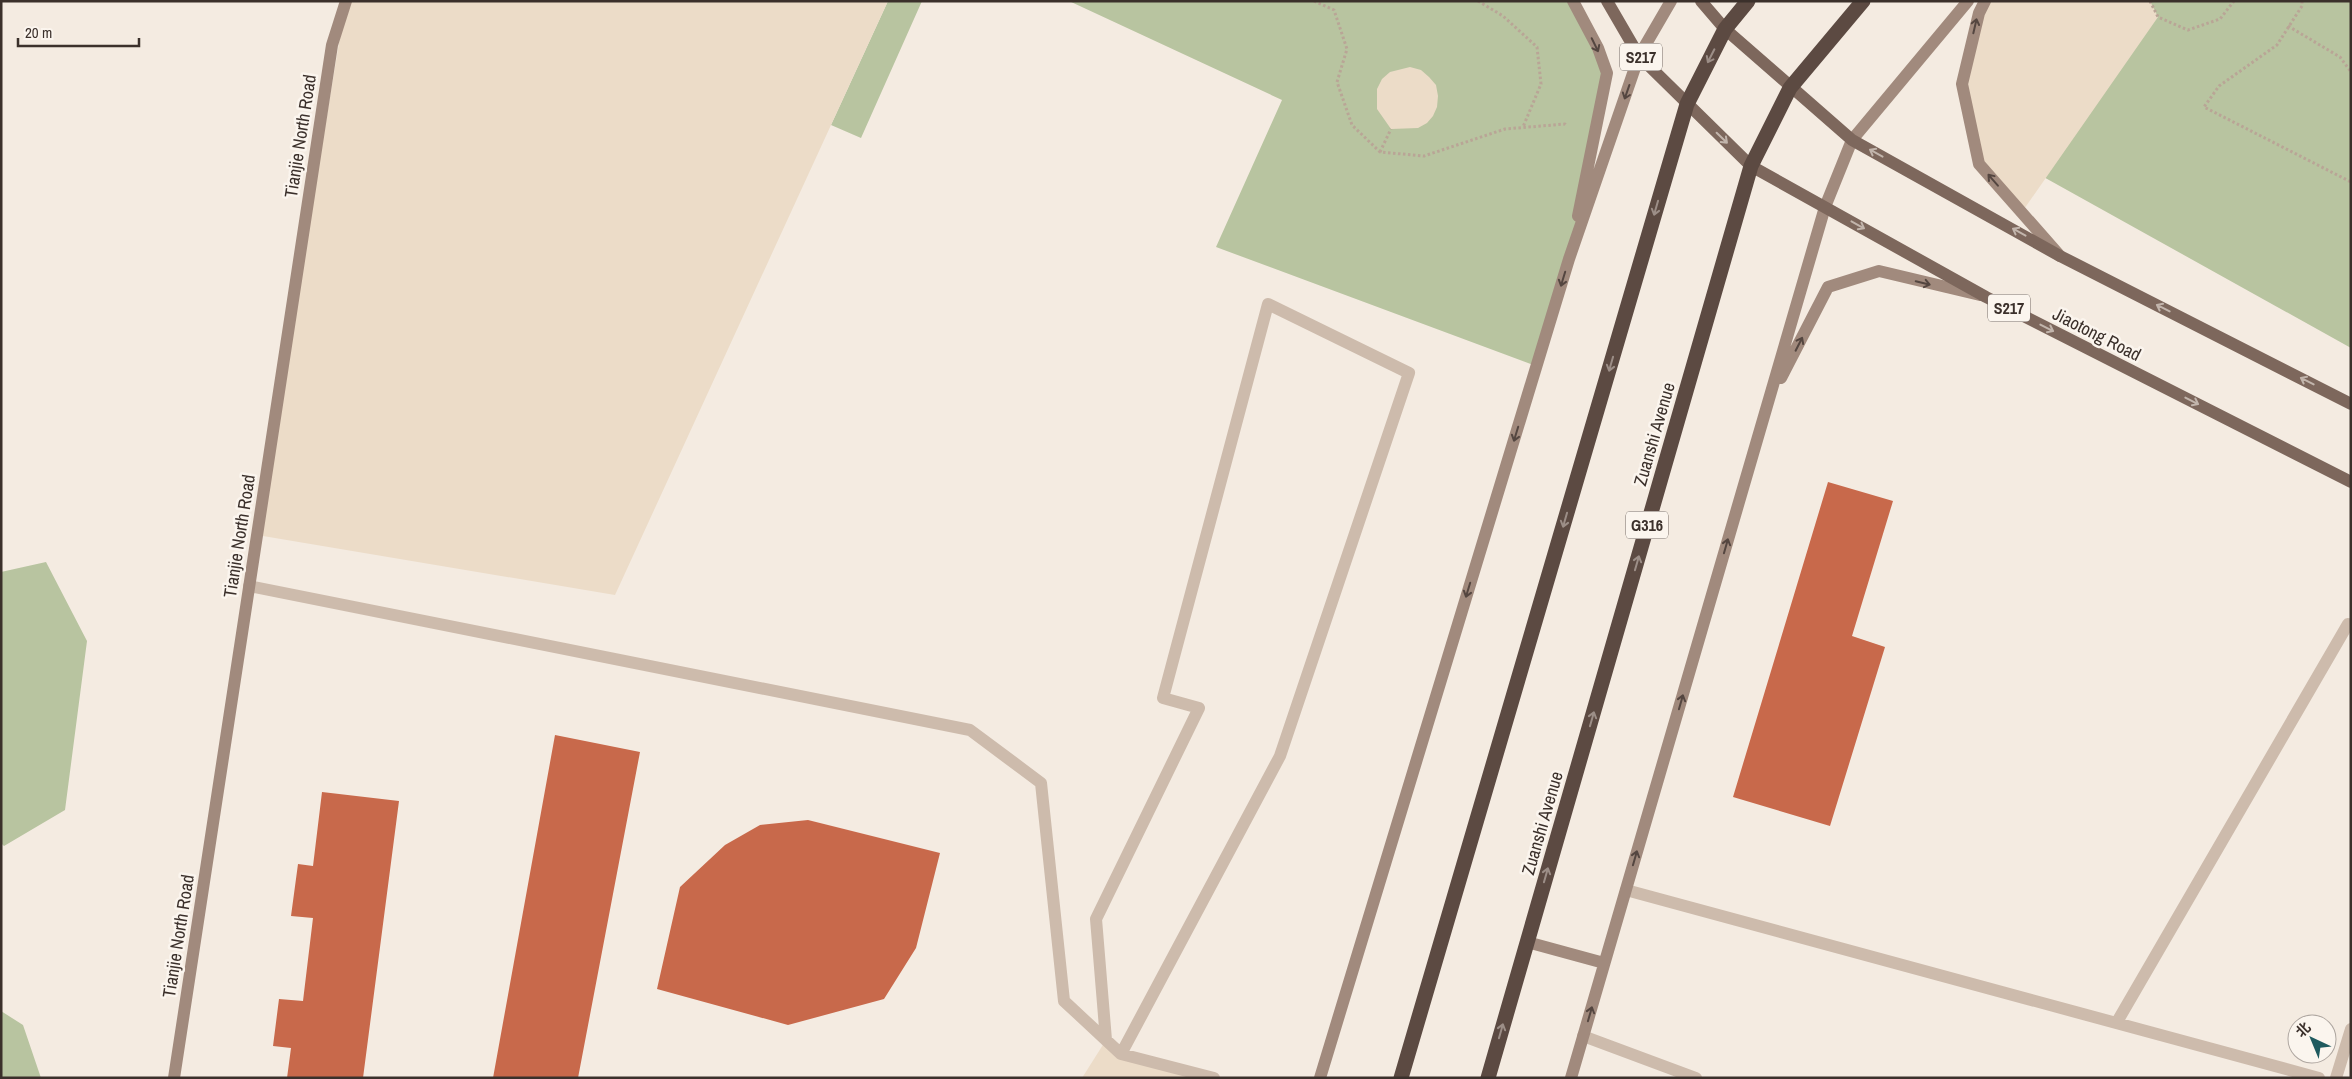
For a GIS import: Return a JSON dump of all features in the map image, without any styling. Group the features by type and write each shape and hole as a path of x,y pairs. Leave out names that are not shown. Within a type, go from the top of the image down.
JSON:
{"highway":[{"path":"1401,1078 1687,104 1724,29 1748,1"},
{"name":"Zuanshi Avenue","path":"1488,1078 1751,166 1790,88 1864,1"}],"main road":[{"name":"S217","path":"1607,1 1640,56 1687,104"},
{"path":"1701,1 1724,29 1852,140 2060,256 2351,404"},
{"name":"Jiaotong Road","path":"1687,104 1751,166 1986,297 2351,482"}],"street":[{"name":"Tianjie North Road","path":"174,1078 332,45 346,1"},
{"path":"1570,260 1590,151 1607,73 1598,48 1573,1"},
{"path":"1320,1078 1570,260 1640,56 1671,1"},
{"path":"1571,1078 1825,207 1852,140 1968,1"},
{"path":"1985,1 1978,13 1962,84 1979,164 2060,256"},
{"path":"1768,403 1828,286 1879,271 1986,297"},
{"path":"1527,942 1604,963"}],"lane":[{"path":"1106,1040 1096,918 1199,708 1163,698 1268,304 1409,373 1280,756 1121,1054"},
{"path":"249,586 970,730 1041,783 1064,1001 1121,1054 1214,1078"},
{"path":"2116,1022 2348,624 2351,625"},
{"path":"1626,890 2319,1078"},
{"path":"2336,1078 2351,1029"},
{"path":"1583,1036 1696,1078"}],"path":[{"path":"1314,1 1334,10 1347,49 1337,82 1352,125 1380,152 1424,156 1506,129 1565,124 1590,151"},
{"path":"1478,1 1503,16 1537,47 1541,84 1522,128"},
{"path":"2150,1 2158,17 2188,30 2220,18 2234,1"},
{"path":"2302,1 2302,6 2276,45 2218,86 2204,107 2351,182"},
{"path":"2288,26 2340,57 2351,72"},
{"path":"1380,152 1391,129"}],"green space":[{"path":"888,1 922,1 861,138 831,125"},
{"path":"1069,1 1573,1 1607,73 1569,259 1536,366 1216,247 1282,100"},
{"path":"2038,1 2351,1 2351,348 2040,175"},
{"path":"46,562 87,641 65,810 4,846 1,843 1,572"},
{"path":"1,1011 23,1025 41,1078 1,1078"}],"shaded area":[{"path":"346,1 888,1 615,595 257,535"},
{"path":"1985,1 2150,1 2158,17 2022,212 1979,164 1962,84"},
{"path":"1410,67 1421,70 1436,85 1437,107 1427,123 1418,128 1391,129 1377,109 1377,89 1382,79 1390,72"},
{"path":"1106,1040 1121,1054 1214,1078 1082,1078"}],"building":[{"path":"1828,482 1893,501 1852,636 1885,647 1830,826 1733,797"},
{"path":"555,735 640,752 578,1078 493,1078"},
{"path":"322,792 399,801 363,1078 287,1078 291,1048 273,1046 279,999 303,1001 313,918 291,916 298,864 313,866"},
{"path":"808,820 940,853 916,948 884,999 788,1025 657,989 680,887 725,845 760,825"}]}
